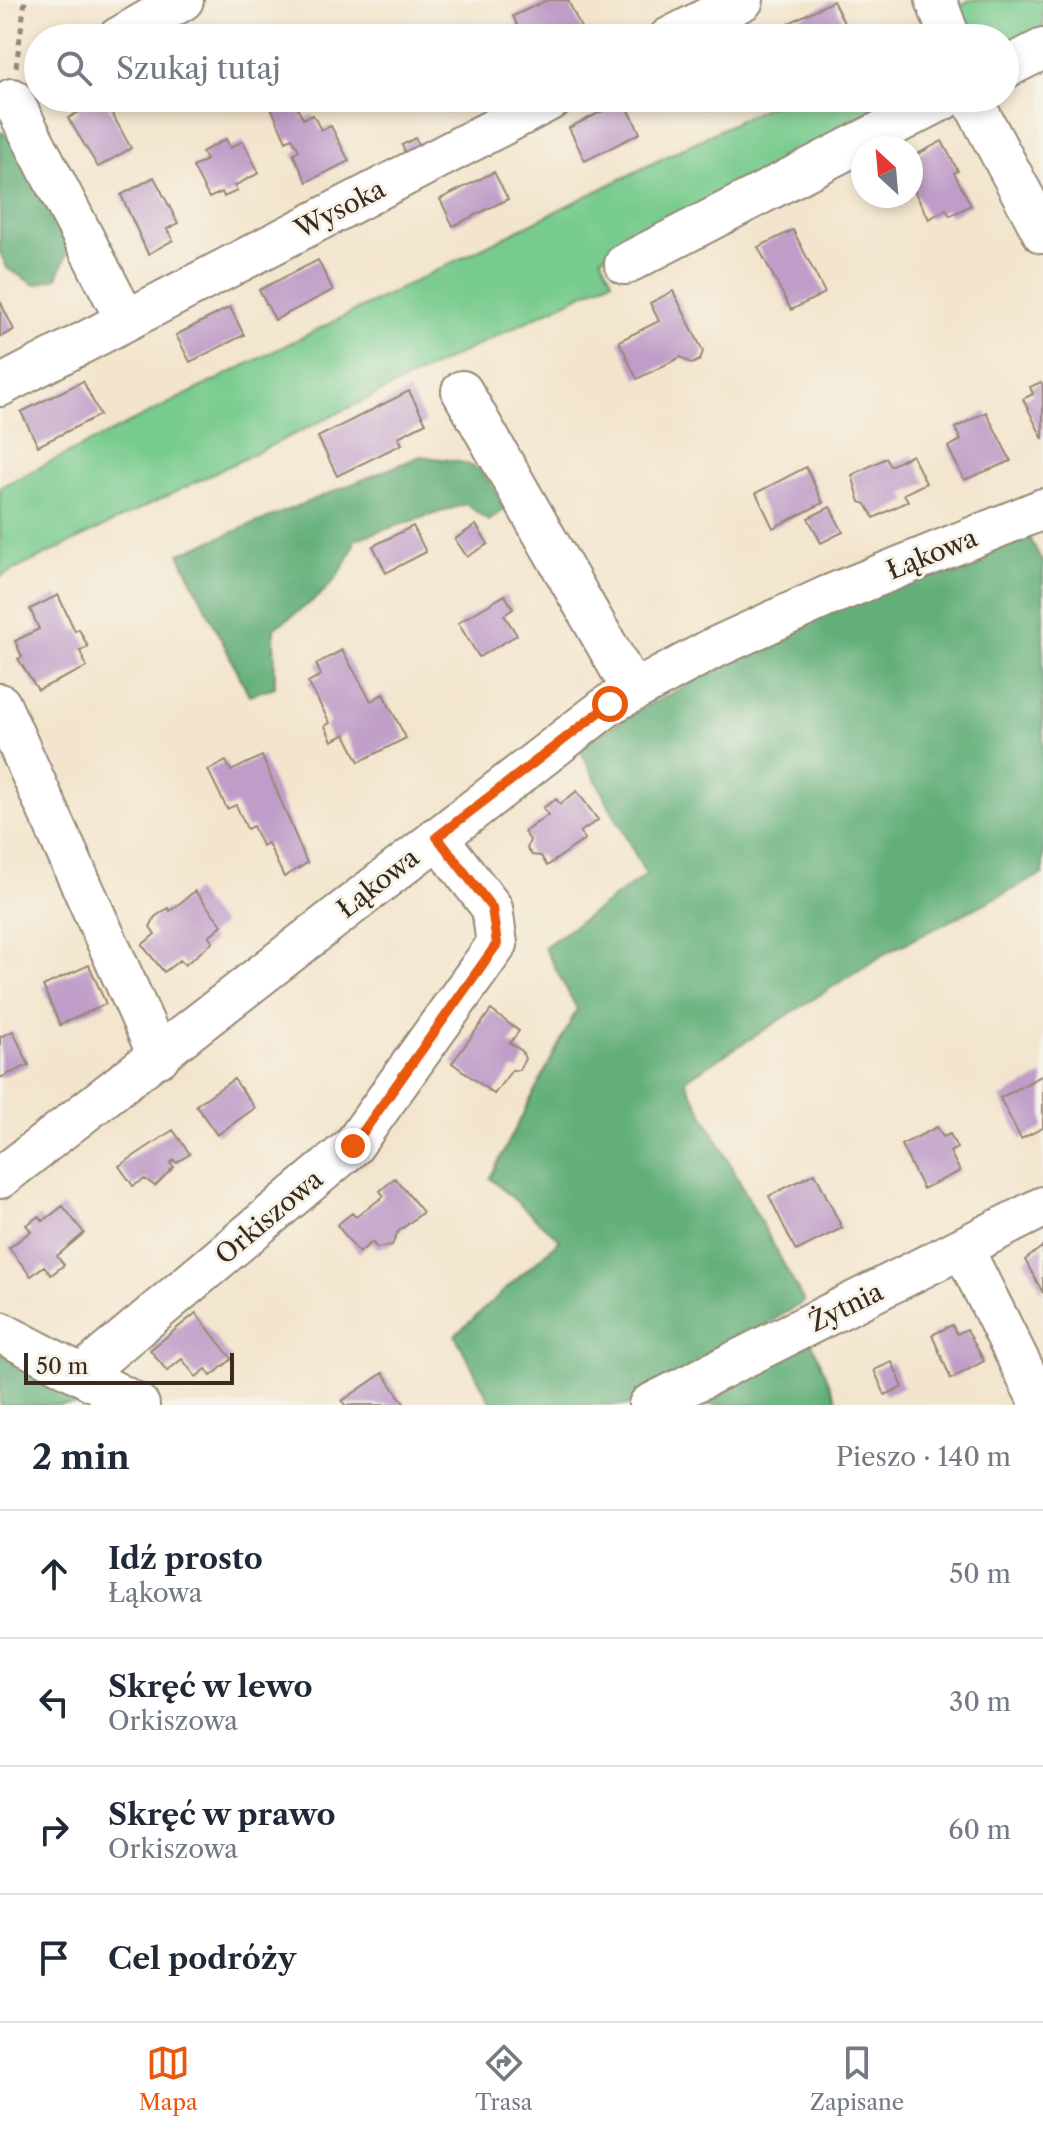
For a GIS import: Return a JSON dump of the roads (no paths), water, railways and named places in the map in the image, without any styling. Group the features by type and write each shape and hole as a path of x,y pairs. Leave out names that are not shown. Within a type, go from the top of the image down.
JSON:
{"street":[{"path":"142,24 183,0"},
{"path":"696,24 743,0"},
{"path":"936,0 945,24"},
{"path":"1019,61 1043,49"},
{"path":"24,112 126,320"},
{"name":"Wysoka","path":"0,386 527,112"},
{"path":"625,264 919,112"},
{"path":"978,112 1043,233"},
{"path":"462,391 633,691"},
{"name":"Łąkowa","path":"0,1178 610,704 712,649 828,596 1043,509"},
{"path":"0,704 159,1057"},
{"name":"Orkiszowa","path":"82,1374 353,1146 497,944 492,908 437,837"},
{"name":"Żytnia","path":"649,1405 1043,1207"},
{"path":"963,1249 1041,1405"},
{"path":"0,1332 139,1405"}]}
